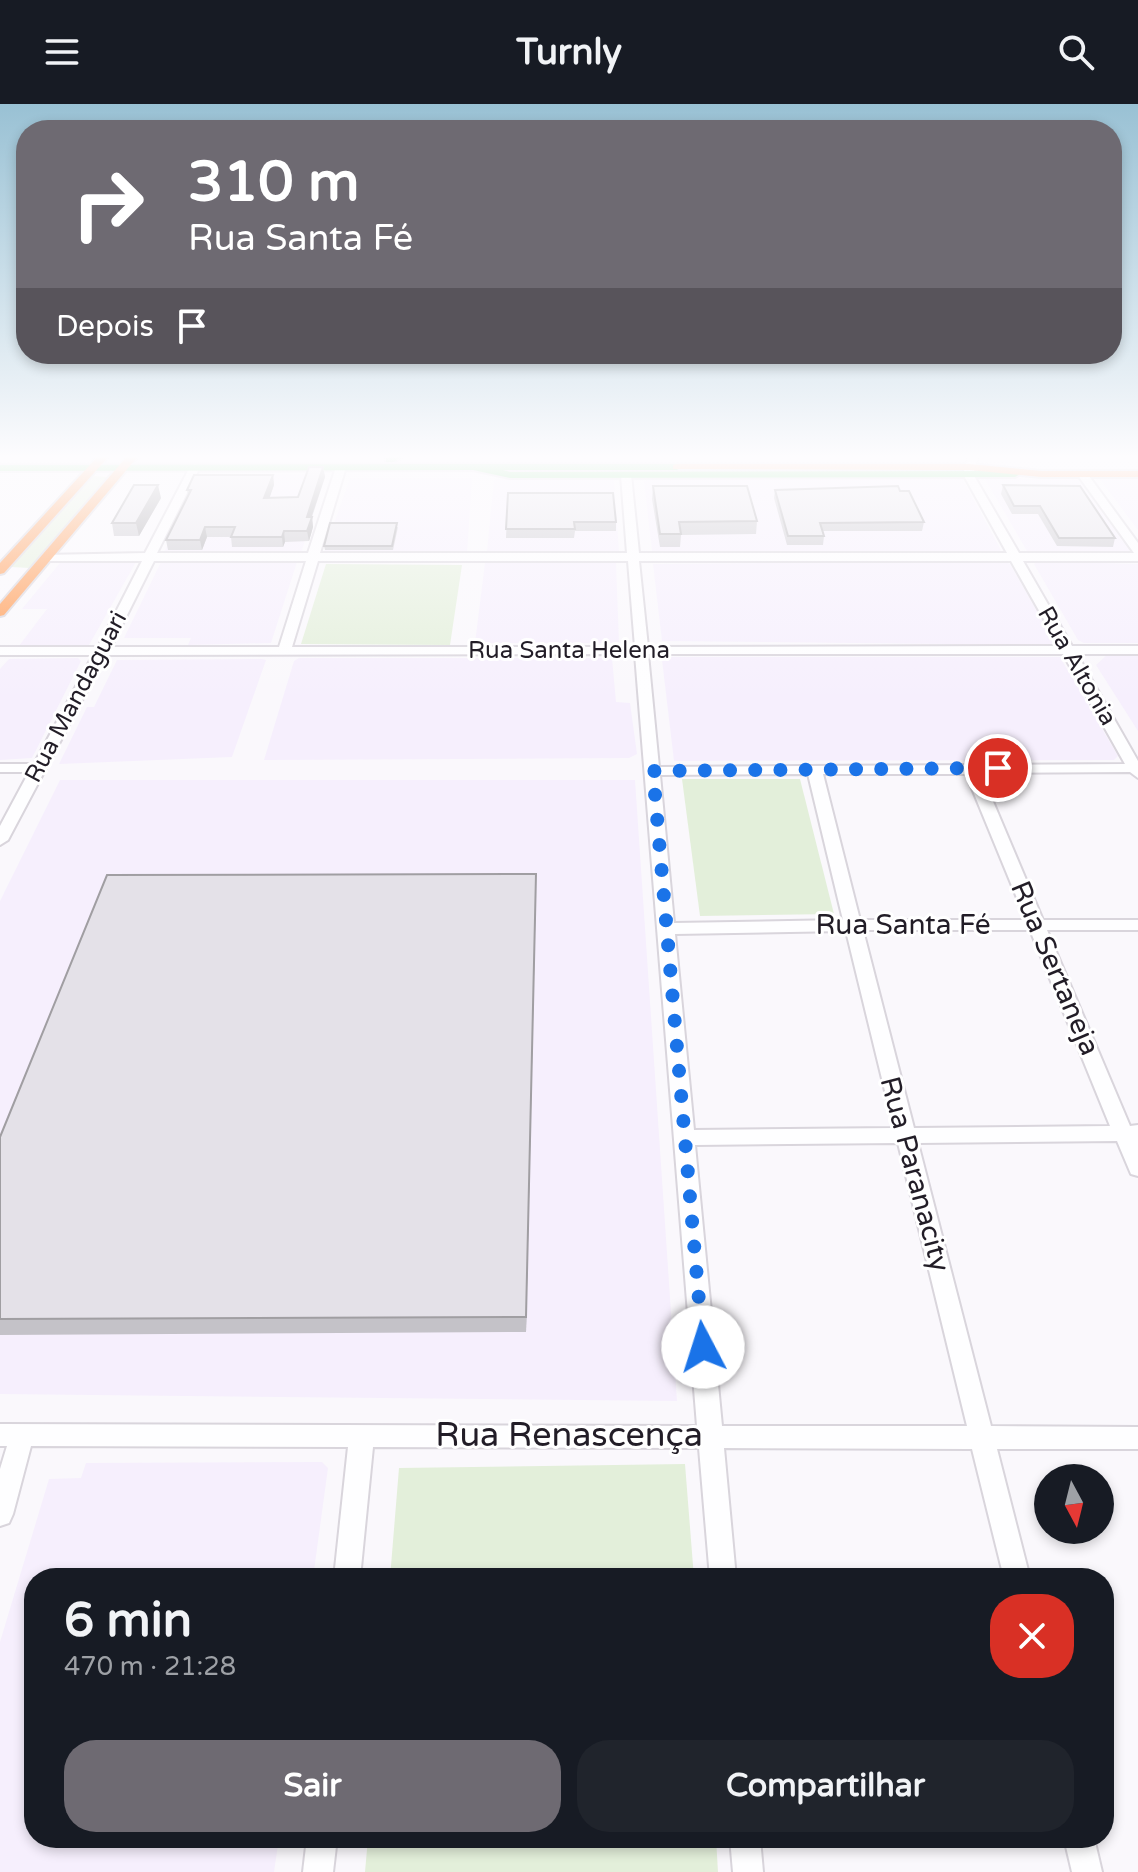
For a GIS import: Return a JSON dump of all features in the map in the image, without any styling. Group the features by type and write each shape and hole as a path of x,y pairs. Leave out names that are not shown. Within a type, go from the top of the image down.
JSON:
{"main road":[{"path":"0,570 30,537"},
{"path":"0,612 64,537"},
{"path":"0,570 40,564"}],"street":[{"name":"Rua Mandaguari","path":"0,840 160,537"},
{"path":"284,651 318,537"},
{"path":"631,537 722,1568"},
{"name":"Rua Altonia","path":"1007,537 1137,770"},
{"path":"1126,537 1138,554"},
{"path":"40,564 149,558 1138,554"},
{"name":"Rua Santa Helena","path":"0,651 1138,650"},
{"path":"0,768 38,768"},
{"name":"Rua Sertaneja","path":"971,768 1131,1133 1138,1168"},
{"name":"Rua Paranacity","path":"814,769 1015,1568"},
{"path":"653,771 1137,770"},
{"name":"Rua Santa Fé","path":"667,929 851,925 1138,925"},
{"path":"685,1138 1131,1133"},
{"path":"348,1568 362,1434"},
{"path":"0,1514 11,1435"},
{"name":"Rua Renascença","path":"11,1435 1138,1438"},
{"path":"318,1872 321,1848"},
{"path":"746,1848 748,1872"},
{"path":"1081,1848 1087,1872"}],"shaded area":[{"path":"172,537 306,537 301,553 164,552"},
{"path":"329,537 468,537 467,554 324,552"},
{"path":"488,537 618,537 619,552 487,551"},
{"path":"650,537 994,537 1001,550 999,552 652,551"},
{"path":"1019,537 1119,537 1130,551 1027,551"},
{"path":"1003,561 1010,564 1055,643 662,641 653,564"},
{"path":"1038,561 1138,564 1138,643 1084,643 1078,640 1034,564"},
{"path":"136,562 89,645 19,646 47,609 22,609 60,563"},
{"path":"161,562 297,562 271,643 188,645 191,638 124,638"},
{"path":"485,563 616,563 619,643 475,643"},
{"path":"1106,656 1138,656 1138,731 1096,665"},
{"path":"669,657 1060,657 1118,756 1114,760 674,761 662,660"},
{"path":"78,658 81,661 32,758 0,760 0,669 9,659"},
{"path":"299,658 612,658 616,702 630,703 637,754 629,758 264,760 294,661"},
{"path":"117,660 266,660 232,757 59,764 87,707 94,707"},
{"path":"60,780 635,780 677,1401 0,1394 0,901"},
{"path":"322,1462 328,1468 314,1568 24,1568 24,1848 278,1848 274,1872 0,1872 0,1642 49,1479 81,1478 86,1463"}],"green space":[{"path":"38,537 57,537 30,568 11,567"},
{"path":"326,564 462,565 450,645 301,644"},
{"path":"682,779 800,779 834,914 700,916"},
{"path":"685,1464 693,1568 391,1568 399,1468"},
{"path":"367,1848 717,1848 718,1872 365,1872"}],"building":[{"path":"168,537 201,537 200,540 166,540"},
{"path":"326,537 394,537 392,546 324,546"},
{"path":"1058,537 1115,538 1059,538"},
{"path":"536,874 526,1317 0,1319 0,1137 107,875"}],"traffic: slow":[{"path":"0,570 31,537"},
{"path":"0,612 65,537"}],"route":[{"path":"703,1347 653,771 998,768"}]}
